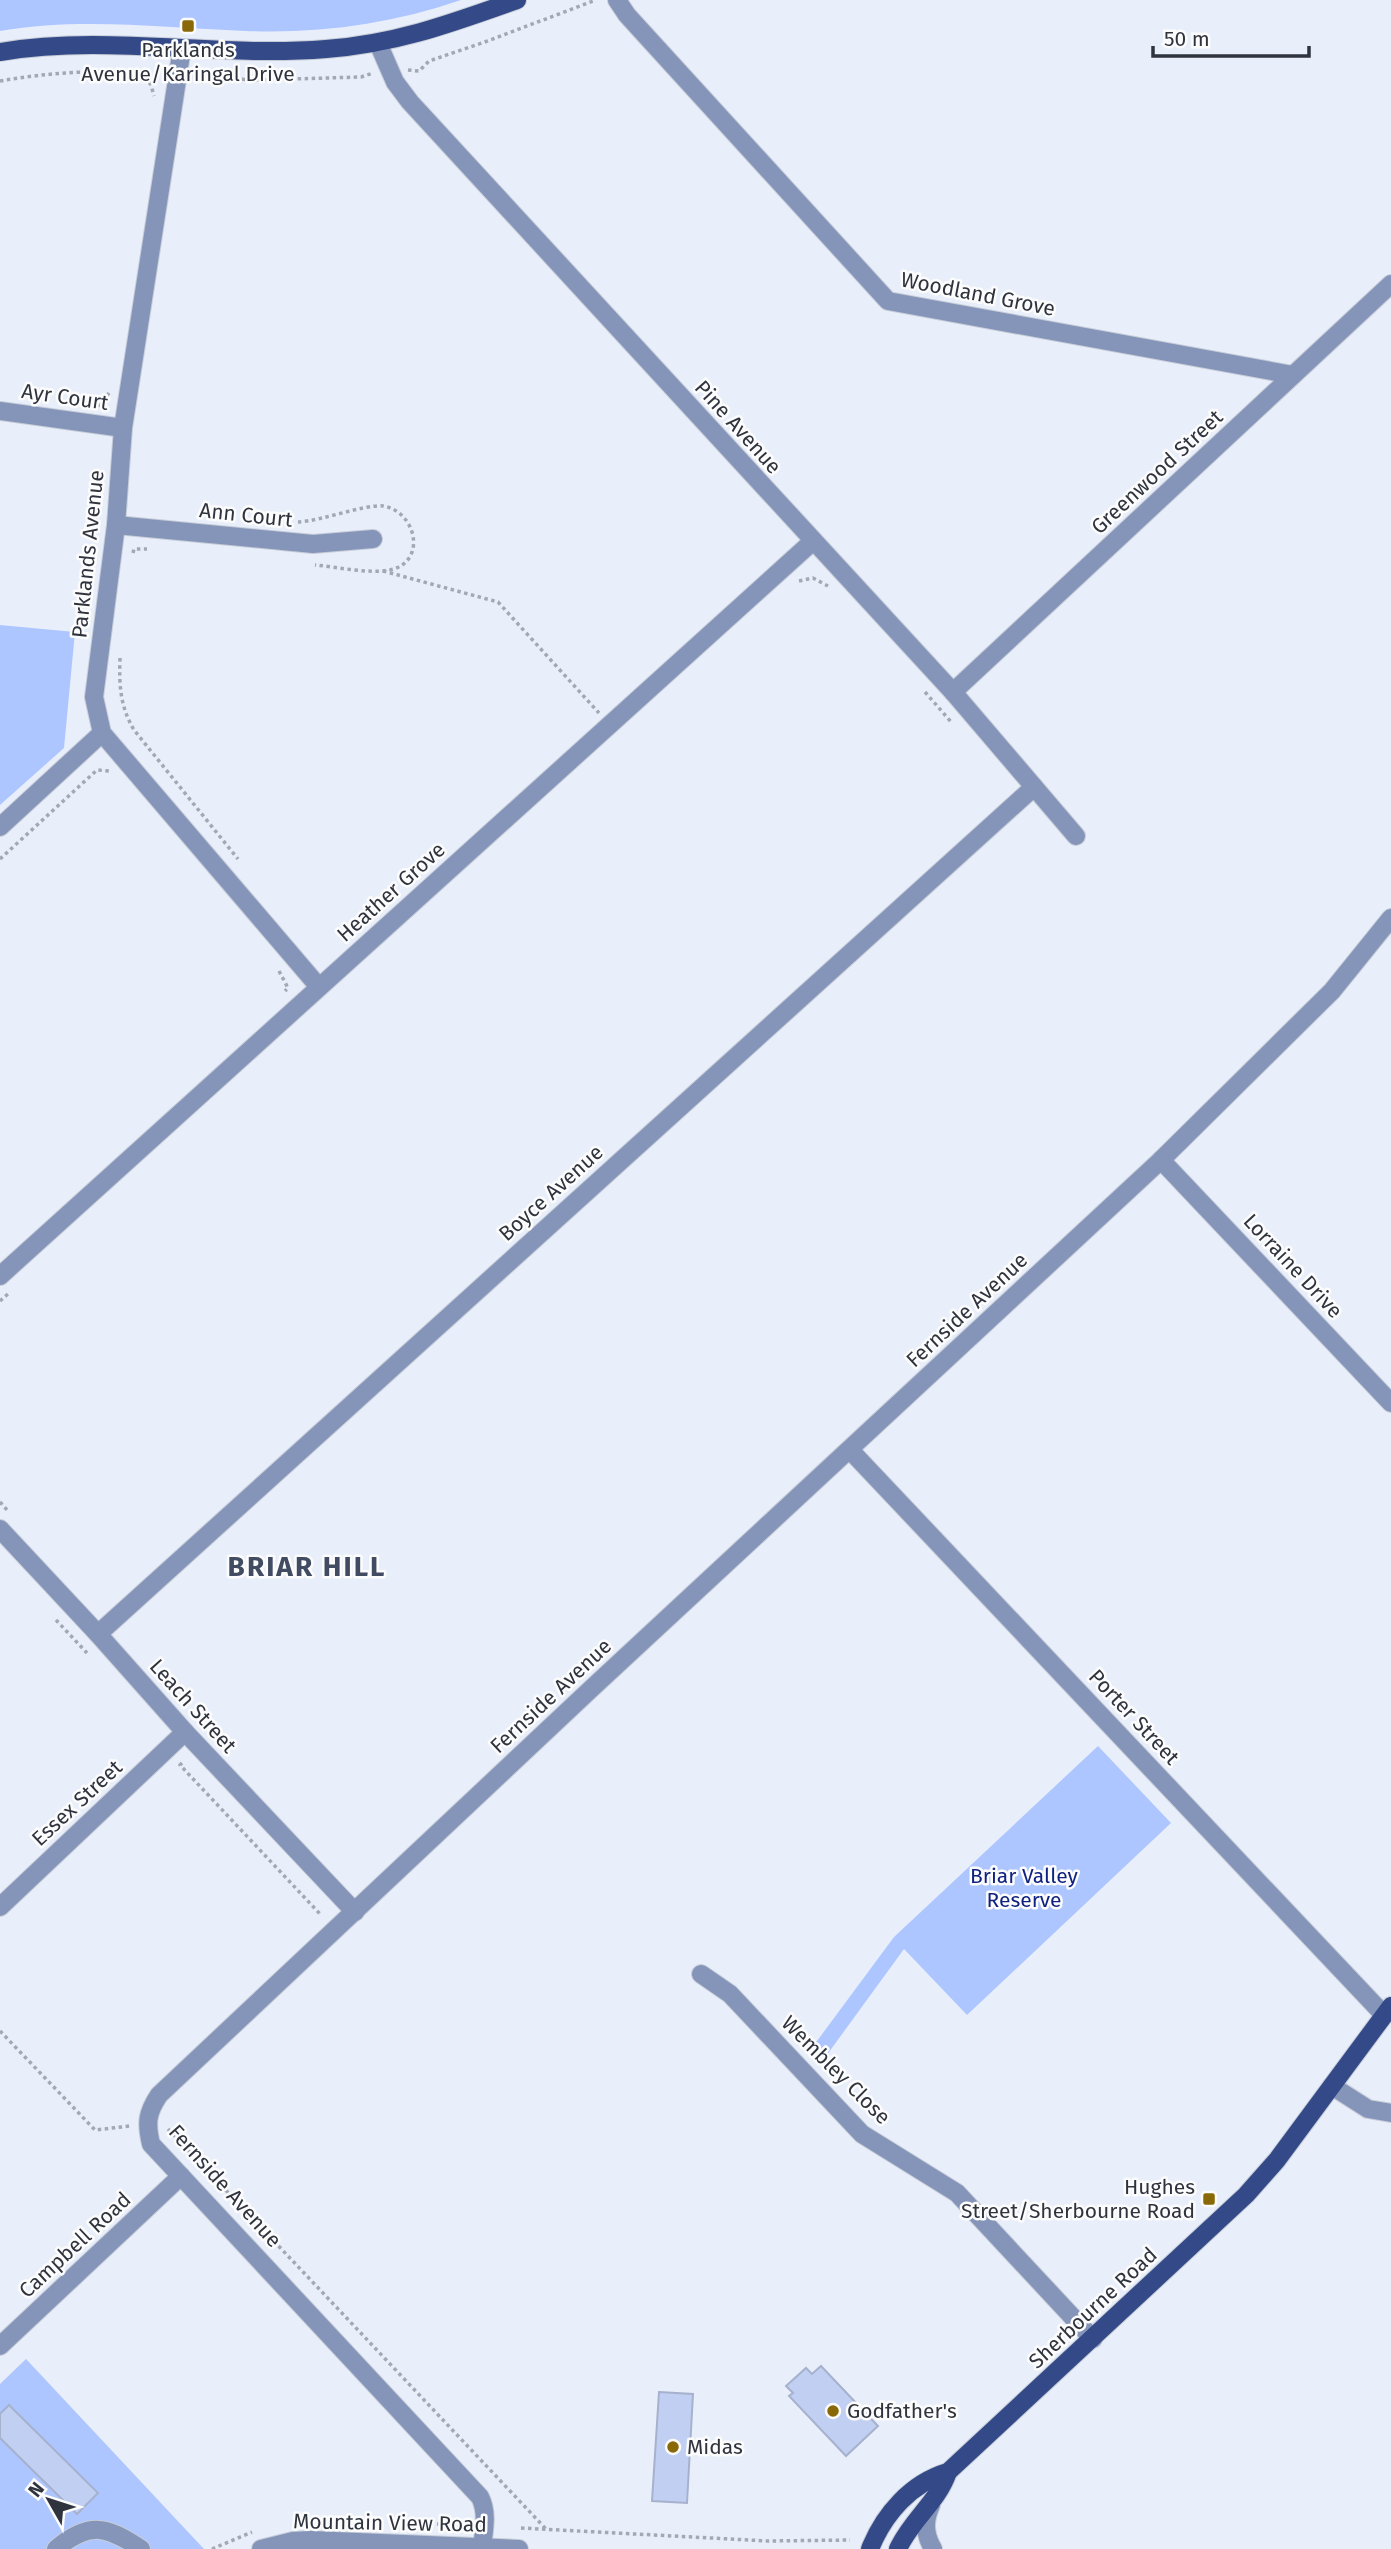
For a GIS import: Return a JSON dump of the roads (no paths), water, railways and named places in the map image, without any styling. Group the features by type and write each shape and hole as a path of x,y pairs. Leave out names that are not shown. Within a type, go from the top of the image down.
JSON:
{"main road":[{"path":"0,52 60,44 293,51 378,43 428,32 517,0"},
{"name":"Sherbourne Road","path":"870,2549 881,2525 906,2497 922,2482 948,2472 1246,2195 1277,2160 1388,2010"},
{"name":"Sherbourne Road","path":"898,2549 914,2523 931,2505 948,2472"}],"street":[{"name":"Woodland Grove","path":"617,0 627,15 888,301 1293,375"},
{"name":"Pine Avenue","path":"378,43 395,82 410,102 812,542 953,692 1076,836"},
{"name":"Parklands Avenue","path":"181,48 123,428 116,525 94,697 102,733 319,987"},
{"name":"Greenwood Street","path":"953,692 1391,284"},
{"name":"Ayr Court","path":"0,411 123,428"},
{"name":"Ann Court","path":"116,525 313,544 373,539"},
{"name":"Heather Grove","path":"0,1276 812,542"},
{"path":"0,827 102,733"},
{"name":"Boyce Avenue","path":"98,1634 1034,787"},
{"name":"Fernside Avenue","path":"482,2547 485,2506 480,2497 136,2126 159,2095 592,1688 1161,1160 1332,991 1391,918"},
{"name":"Lorraine Drive","path":"1161,1160 1391,1403"},
{"name":"Porter Street","path":"850,1450 1388,2010"},
{"name":"Leach Street","path":"0,1529 185,1732 355,1912"},
{"name":"Essex Street","path":"0,1907 185,1732"},
{"name":"Wembley Close","path":"701,1974 730,1994 862,2134 957,2193 1093,2339"},
{"path":"1332,2087 1368,2109 1391,2113"},
{"name":"Campbell Road","path":"0,2346 181,2176"},
{"path":"931,2505 925,2525 933,2549"},
{"path":"56,2549 77,2532 100,2529 125,2538 141,2549"},
{"name":"Mountain View Road","path":"261,2549 311,2540 519,2549"}],"place":[{"name":"Parklands Avenue/Karingal Drive","path":"188,26"},
{"name":"Hughes Street/Sherbourne Road","path":"1209,2199"},
{"name":"Godfather's","path":"833,2411"},
{"name":"Midas","path":"673,2447"}],"district":[{"name":"BRIAR HILL","path":"307,1566"}],"park label":[{"name":"Briar Valley Reserve","path":"1024,1888"}]}
